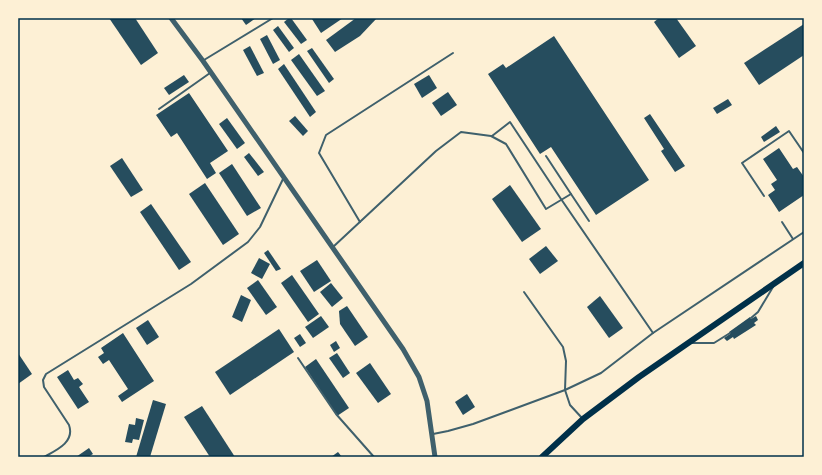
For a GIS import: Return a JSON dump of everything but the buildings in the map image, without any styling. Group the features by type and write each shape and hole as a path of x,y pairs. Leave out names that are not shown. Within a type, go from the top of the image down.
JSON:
{"main road":[{"path":"542,457 583,419 639,377 804,263"}],"street":[{"path":"171,18 211,72 404,349 419,377 427,401 435,457"}],"lane":[{"path":"203,61 273,18"},
{"path":"360,222 320,153 326,135 453,53"},
{"path":"159,109 211,72"},
{"path":"491,136 510,122 653,334"},
{"path":"764,196 742,163 789,131 804,153"},
{"path":"333,248 436,151 461,132 491,136 506,144 546,209 571,194"},
{"path":"546,156 589,221"},
{"path":"44,457 62,447 67,442 71,430 44,387 43,380 46,374 191,284 248,242 260,227 284,178"},
{"path":"782,222 793,239"},
{"path":"431,434 448,432 473,424 565,390 601,373 653,334 804,232"},
{"path":"751,318 758,312 776,282"},
{"path":"524,292 563,346 566,361 565,390 570,405 583,419"},
{"path":"688,343 714,343 730,333"},
{"path":"298,358 336,414 374,457"}]}
